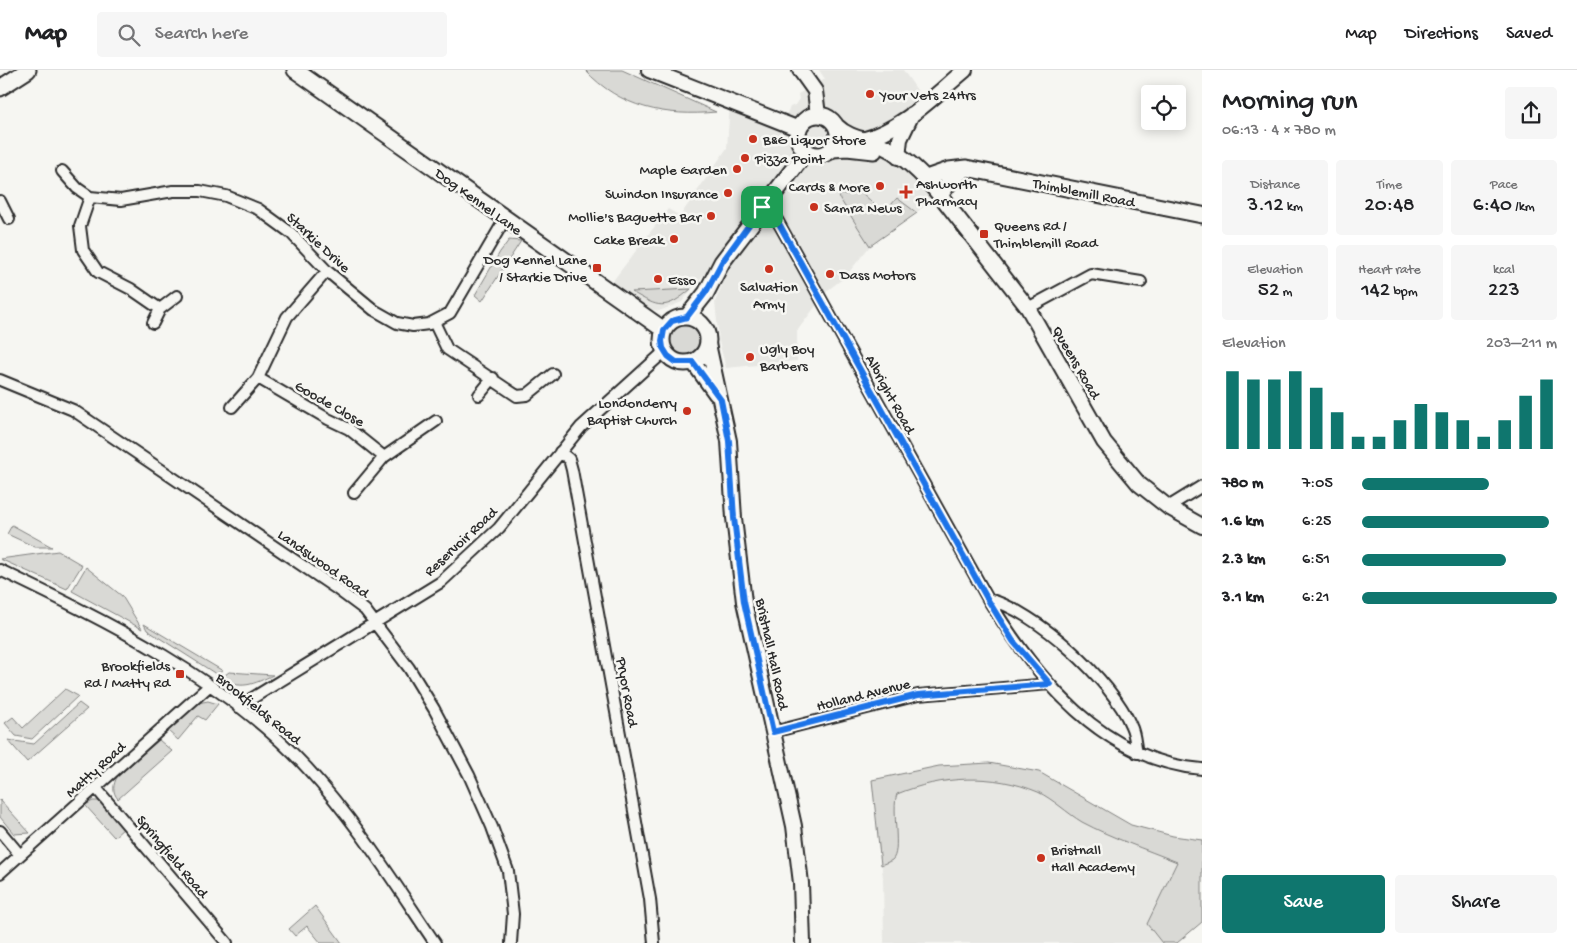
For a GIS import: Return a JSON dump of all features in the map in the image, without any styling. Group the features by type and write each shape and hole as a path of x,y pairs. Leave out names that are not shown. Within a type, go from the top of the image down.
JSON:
{"main road":[{"name":"Dog Kennel Lane","path":"295,70 505,220 664,330"},
{"path":"0,88 20,72"},
{"path":"898,157 861,149 833,149 818,155 807,151 799,141 799,129 804,121 818,115 831,120 850,137 886,147 898,157 910,163 940,195 952,179 966,168"},
{"path":"833,149 838,134 836,126"},
{"path":"687,317 706,292 722,262 762,207 807,151"},
{"name":"Thimblemill Road","path":"926,178 949,170 966,168 1202,215"},
{"path":"706,292 708,341 701,357 693,362 676,362 664,351 662,341 664,330 672,321 687,317 697,320 705,329 708,341"}],"street":[{"path":"800,70 815,91 818,115"},
{"path":"862,140 881,133 913,114 966,70"},
{"path":"652,71 799,129"},
{"path":"898,157 900,140 913,114"},
{"path":"62,171 76,188 90,197 80,226 83,250 98,272 131,289 160,309"},
{"name":"Starkie Drive","path":"90,197 121,200 173,191 200,191 226,196 258,209 291,233 326,271 374,310 397,323 413,326 434,322 450,313 505,220"},
{"name":"Queens Road","path":"940,195 1028,308 1104,442 1139,484 1168,507 1202,526"},
{"path":"0,201 5,216"},
{"name":"Albright Road","path":"762,207 777,220 988,600 1013,641 1084,721 1137,753 1176,766 1202,769"},
{"path":"232,407 258,378 287,318 326,271"},
{"path":"1028,308 1091,274 1141,282"},
{"path":"153,323 160,309 177,296"},
{"path":"434,322 447,349 493,378 517,396 526,395 554,374"},
{"name":"Bristnall Hall Road","path":"708,341 729,441 734,518 744,602 794,826 801,882 803,943"},
{"name":"Reservoir Road","path":"238,707 441,582 473,554 518,507 581,427 664,351"},
{"name":"Bristnall Hall Road","path":"693,362 721,400"},
{"name":"Goode Close","path":"258,378 328,419 349,429 384,457"},
{"path":"479,395 493,378"},
{"name":"Landswood Road","path":"0,380 57,403 91,422 348,596 365,610 409,668 434,709 469,775 489,818 505,860 510,882 513,914 511,943"},
{"path":"354,493 384,457 436,421"},
{"name":"Pryor Road","path":"560,452 570,459 650,899 654,943"},
{"path":"1168,507 1202,486"},
{"name":"Brookfields Road","path":"0,570 84,610 154,649 238,707 276,738 301,762 340,806 435,943"},
{"path":"988,600 1002,603 1030,621 1067,647 1093,671 1131,726 1137,753"},
{"name":"Holland Avenue","path":"773,732 918,695 1050,684"},
{"name":"Matty Road","path":"0,873 209,686"},
{"name":"Springfield Road","path":"96,788 227,943"},
{"path":"0,832 20,855"}],"shaded area":[{"path":"585,70 622,70 716,112 679,113 645,107 613,93"},
{"path":"819,70 903,70 926,103 891,136 890,155 940,195 870,246 845,277 828,290 797,331 797,361 726,368 719,342 715,302 722,285 704,274 682,302 659,311 650,309 612,282 668,209 680,216 727,148 730,102 782,123 790,107 795,105 799,99 798,94 825,79"},
{"path":"861,192 884,213 897,198 917,213 870,246 839,195"},
{"path":"509,240 521,241 482,301 475,295"},
{"path":"691,289 675,301 662,305 632,292"},
{"path":"684,325 695,329 699,340 695,351 684,355 673,351 669,340 673,329"},
{"path":"12,525 52,547 35,547 7,534"},
{"path":"58,551 82,565 67,589 0,559"},
{"path":"86,567 122,596 142,629 72,591"},
{"path":"144,624 223,671 216,674 147,630"},
{"path":"229,672 273,675 260,681 241,685 221,678"},
{"path":"65,689 78,696 32,739 16,736 5,723 13,717 23,728"},
{"path":"208,701 218,704 205,720 198,716 178,740 168,731 198,703"},
{"path":"79,703 87,709 27,762 8,740 34,744"},
{"path":"159,740 172,751 118,799 114,788 117,777"},
{"name":"Bristnall Hall Academy","path":"989,763 1039,772 1131,825 1173,836 1202,840 1202,922 1177,943 884,943 883,878 872,780 939,766"},
{"path":"989,763 1039,772 1131,825 1173,836 1202,840 1202,922 1177,943 1162,943 1147,924 1177,862 1093,828 1038,792 1003,782 967,779 949,780 931,783 897,794 895,801 895,856 892,860 881,865 872,780 939,766"},
{"path":"0,800 30,833 14,834 0,817"},
{"path":"93,801 100,801 124,828 114,837 85,805"},
{"path":"315,906 342,943 321,943 307,926 295,936 289,929"}],"place":[{"name":"Your Vets 24Hrs","path":"870,94"},
{"name":"B&G Liquor Store","path":"753,139"},
{"name":"Pizza Point","path":"745,158"},
{"name":"Maple Garden","path":"737,169"},
{"name":"Cards & More","path":"880,186"},
{"name":"Ashworth Pharmacy","path":"906,192"},
{"name":"Swindon Insurance","path":"728,193"},
{"name":"Samra News","path":"814,207"},
{"name":"Mollie's Baguette Bar","path":"711,216"},
{"name":"Queens Rd / Thimblemill Road","path":"984,234"},
{"name":"Cake Break","path":"674,239"},
{"name":"Dog Kennel Lane / Starkie Drive","path":"597,268"},
{"name":"Salvation Army","path":"769,269"},
{"name":"Dass Motors","path":"830,274"},
{"name":"Esso","path":"658,279"},
{"name":"Ugly Boy Barbers","path":"750,357"},
{"name":"Londonderry Baptist Church","path":"687,411"},
{"name":"Brookfields Rd / Matty Rd","path":"180,674"},
{"name":"Bristnall Hall Academy","path":"1041,858"}],"route":[{"path":"762,207 777,220 988,600 1013,641 1050,684 918,695 773,732 744,602 734,518 729,441 721,400 693,362 676,362 664,351 662,341 664,330 672,321 687,317 706,292 722,262 762,207"}]}
